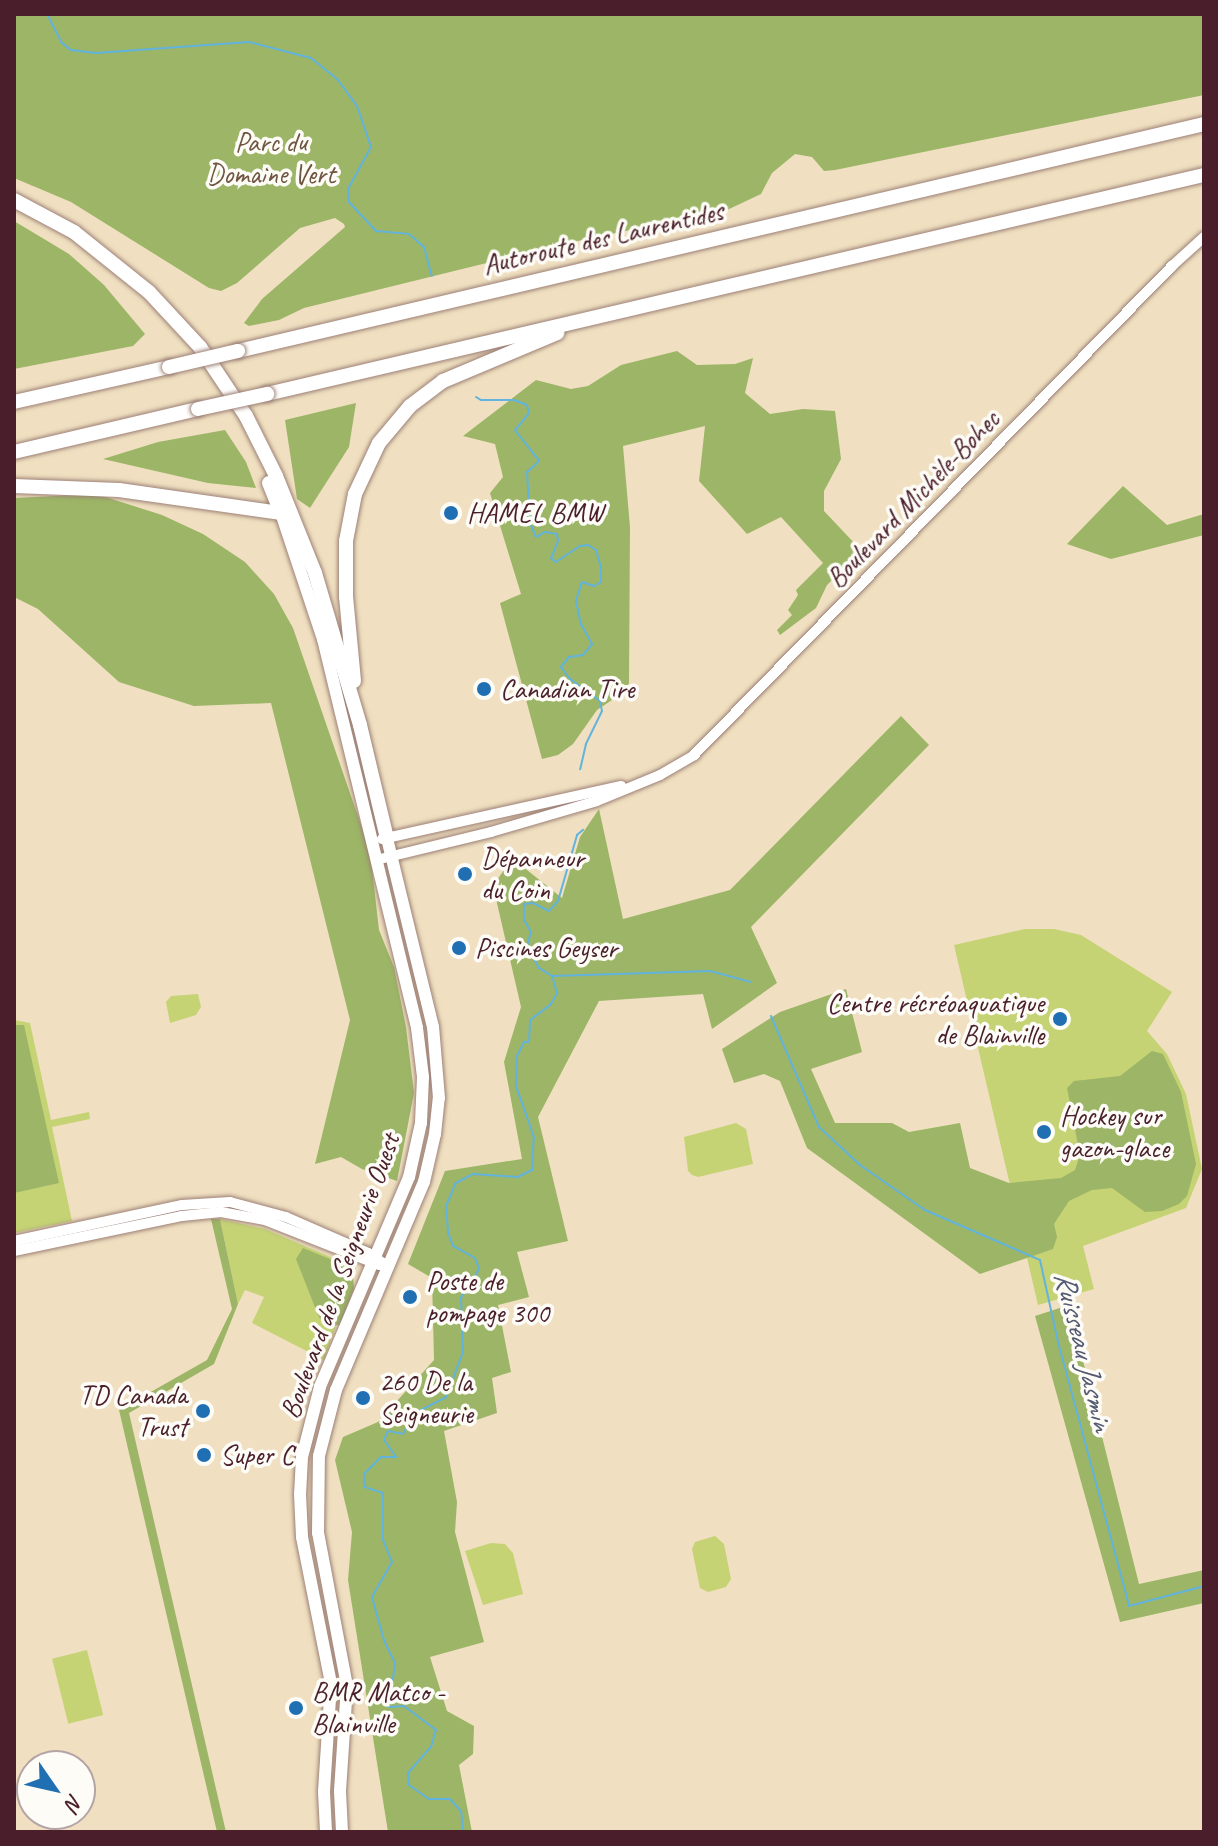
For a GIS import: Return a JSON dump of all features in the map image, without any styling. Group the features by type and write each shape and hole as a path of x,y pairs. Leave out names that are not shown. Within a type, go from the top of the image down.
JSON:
{"highway":[{"name":"Autoroute des Laurentides","path":"14,400 238,351 1204,124"},
{"path":"14,452 1204,175"},
{"path":"14,200 64,225 115,261 170,313 224,380 263,447 321,592 360,725 387,838"},
{"path":"14,208 47,223 89,252 137,290 176,330 234,412 281,513"},
{"path":"360,725 348,624 346,541 355,494 379,443 410,406 451,376 604,315"},
{"path":"14,486 119,490 281,513"}],"main road":[{"name":"Boulevard de la Seigneurie Ouest","path":"281,513 319,623 422,1057 422,1111 414,1160 316,1399 304,1448 300,1500 304,1548 331,1683 325,1774 326,1832"},
{"name":"Boulevard de la Seigneurie Ouest","path":"342,1832 341,1775 348,1696 319,1541 316,1500 319,1456 327,1416 430,1162 438,1109 437,1056 387,838"},
{"path":"422,1057 437,1056"},
{"path":"300,1500 316,1500"},
{"path":"316,1604 331,1600"},
{"path":"325,1774 341,1775"}],"street":[{"name":"Boulevard Michèle-Bohec","path":"376,860 486,834 597,801 675,767 706,745 1172,266 1204,237"},
{"name":"Boulevard Michèle-Bohec","path":"371,841 646,781"},
{"path":"481,816 486,834"},
{"path":"14,1241 182,1205 224,1202 270,1211 389,1267"},
{"path":"14,1251 182,1216 221,1212 265,1220 374,1260"}],"green space":[{"name":"Parc du Domaine Vert","path":"14,14 1204,14 1204,95 835,170 824,171 812,157 795,154 772,173 761,194 727,210 568,243 304,308 279,320 249,326 244,323 262,299 345,227 344,224 335,218 300,228 237,283 221,291 209,288 71,202 14,178"},
{"path":"14,221 69,254 104,285 145,334 133,346 14,369"},
{"path":"677,351 697,365 735,364 753,358 745,393 770,414 803,409 835,411 841,459 824,491 824,511 858,547 851,562 827,585 816,608 780,635 777,630 792,615 788,610 798,595 796,590 823,563 781,517 747,534 699,481 705,426 623,446 630,527 629,683 624,692 597,710 573,744 558,755 542,759 500,603 521,594 490,493 503,477 495,444 463,436 536,380 571,389 588,386 621,365"},
{"path":"356,403 349,447 310,508 297,499 285,420"},
{"path":"225,430 246,462 256,488 208,483 103,459 158,442"},
{"path":"1123,486 1167,525 1204,514 1204,535 1111,559 1067,544"},
{"path":"96,494 162,515 203,534 245,562 274,594 293,628 370,851 379,930 394,967 406,1027 414,1093 397,1181 362,1169 341,1157 315,1164 350,1020 271,703 194,706 119,682 38,609 14,597 14,498"},
{"path":"901,716 929,745 751,927 777,983 712,1029 703,994 599,1001 538,1117 568,1241 517,1252 529,1297 498,1305 511,1372 492,1378 497,1413 444,1431 457,1502 455,1532 484,1642 430,1657 447,1711 474,1726 473,1754 459,1765 472,1832 388,1832 348,1580 352,1532 335,1460 343,1437 378,1422 434,1360 432,1278 408,1264 445,1171 522,1159 504,1062 521,1007 493,886 512,858 562,898 580,837 599,809 623,919 730,890"},
{"path":"1025,929 1054,929 1081,935 1172,992 1147,1031 1167,1054 1186,1094 1202,1169 1186,1208 1083,1246 1094,1289 1038,1305 954,945"},
{"path":"846,989 862,1052 811,1069 835,1123 892,1123 909,1132 960,1123 970,1168 1009,1183 1061,1178 1075,1170 1080,1155 1067,1088 1074,1081 1120,1076 1152,1051 1163,1054 1181,1092 1196,1164 1187,1196 1179,1204 1162,1211 1145,1212 1112,1188 1092,1190 1069,1201 1054,1224 1057,1237 1053,1249 980,1274 807,1148 780,1081 764,1074 734,1083 722,1049 780,1012"},
{"path":"198,994 201,1007 196,1015 170,1023 166,1002 171,996"},
{"path":"14,1020 30,1023 51,1120 89,1112 90,1119 52,1127 72,1221 14,1233"},
{"path":"14,1025 24,1025 59,1183 14,1193"},
{"path":"736,1123 746,1129 753,1164 698,1177 692,1175 688,1171 684,1137"},
{"path":"211,1219 220,1219 238,1304 214,1364 129,1413 226,1832 217,1832 119,1410 207,1360 232,1309"},
{"path":"220,1219 265,1229 356,1268 324,1360 252,1323 264,1297 245,1290 238,1304"},
{"path":"303,1248 337,1262 353,1275 354,1289 340,1325 324,1326 318,1315 296,1259"},
{"path":"1069,1305 1139,1584 1204,1570 1204,1603 1120,1622 1035,1316"},
{"path":"715,1536 724,1544 731,1579 726,1587 708,1592 700,1588 692,1549 695,1542"},
{"path":"491,1543 505,1544 513,1553 523,1594 483,1605 465,1551"},
{"path":"87,1650 103,1715 68,1724 52,1659"}],"waterway":[{"path":"47,14 61,42 71,50 96,53 249,42 311,58 338,80 357,106 371,147 348,189 349,202 376,231 409,234 424,247 432,276"},
{"path":"476,397 481,400 514,400 527,405 529,413 515,430 539,461 527,472 530,523 536,537 545,532 557,534 558,541 551,558 556,562 580,546 588,545 596,550 601,582 594,586 582,582 576,601 581,624 592,644 583,655 569,657 561,667 570,679 600,701 602,711 586,744 580,769"},
{"path":"463,1832 461,1811 450,1799 429,1799 409,1785 408,1773 431,1747 436,1730 404,1706 389,1707 384,1693 393,1678 395,1663 384,1640 372,1597 392,1562 383,1540 383,1493 365,1487 364,1474 381,1457 396,1457 384,1440 388,1431 403,1434 415,1413 446,1397 463,1352 461,1298 479,1269 475,1258 453,1246 448,1232 446,1206 456,1183 473,1174 518,1177 532,1170 534,1137 516,1086 517,1056 524,1042 529,1042 530,1020 551,1004 557,993 552,976 539,968 527,946 531,932 524,920 524,904 533,903 549,911 558,901 577,835 583,830"},
{"name":"Ruisseau Jasmin","path":"553,976 710,971 751,982"},
{"name":"Ruisseau Jasmin","path":"771,1016 819,1127 860,1165 925,1210 1040,1260 1058,1342 1129,1606 1204,1586"}],"place":[{"name":"HAMEL BMW","path":"451,513"},
{"name":"Canadian Tire","path":"484,689"},
{"name":"Dépanneur du Coin","path":"465,874"},
{"name":"Piscines Geyser","path":"459,948"},
{"name":"Centre récréoaquatique de Blainville","path":"1060,1019"},
{"name":"Hockey sur gazon-glace","path":"1044,1132"},
{"name":"Poste de pompage 300","path":"410,1297"},
{"name":"260 De la Seigneurie","path":"363,1398"},
{"name":"TD Canada Trust","path":"203,1411"},
{"name":"Super C","path":"204,1455"},
{"name":"BMR Matco - Blainville","path":"296,1708"}]}
